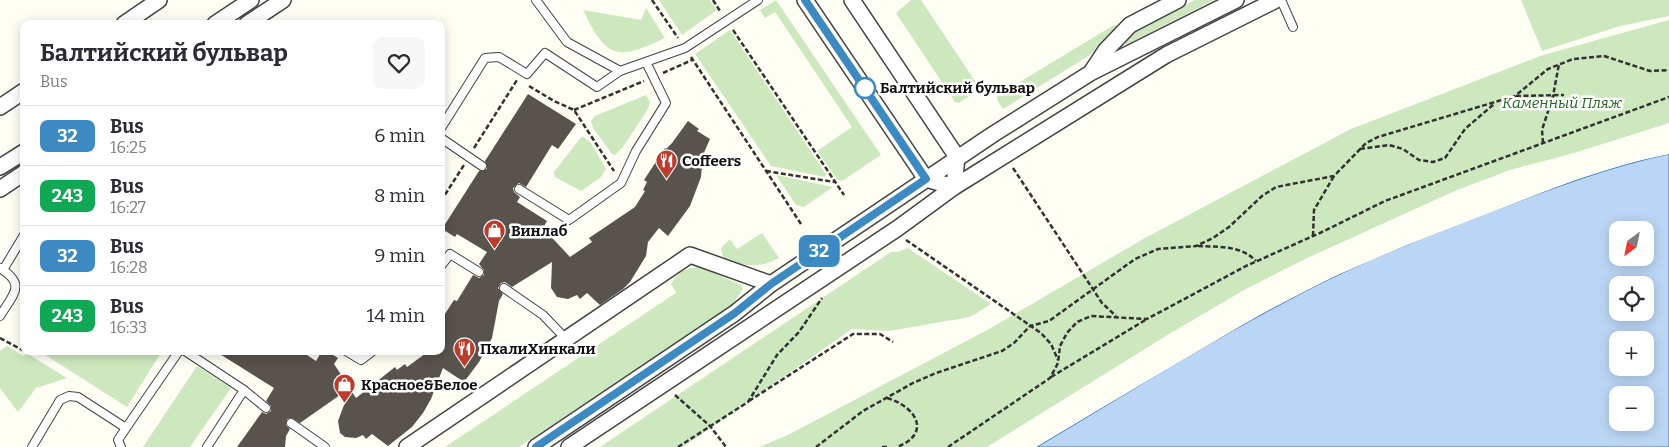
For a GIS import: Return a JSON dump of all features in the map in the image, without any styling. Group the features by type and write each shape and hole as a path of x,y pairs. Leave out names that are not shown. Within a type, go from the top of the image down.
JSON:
{"street":[{"path":"130,20 159,0"},
{"path":"221,20 251,0"},
{"path":"253,20 283,0"},
{"path":"805,0 926,179 954,187"},
{"path":"852,0 958,157 954,187"},
{"path":"1092,72 1106,50 1130,26 1178,0"},
{"path":"536,447 735,313 771,284 958,157 1092,72 1236,0"},
{"path":"569,447 898,228 954,187 1166,56 1276,0"},
{"path":"0,107 20,94"},
{"path":"0,167 20,154"},
{"path":"0,189 20,176"},
{"path":"407,447 690,255 771,284"}],"lane":[{"path":"536,0 567,42 604,64 620,71"},
{"path":"445,122 485,58 499,57 527,74 545,53 597,87 620,71 685,48 758,0"},
{"path":"1282,0 1293,27"},
{"path":"519,189 569,220 621,183 636,151 666,102 646,62"},
{"path":"445,141 482,166"},
{"path":"0,316 16,289 16,282 12,276 2,269 20,241"},
{"path":"445,261 450,254 479,272"},
{"path":"504,288 544,315 566,339"},
{"path":"121,447 118,440 176,355"},
{"path":"191,355 244,390 266,408"},
{"path":"352,355 360,360 367,355"},
{"path":"207,447 244,390"},
{"path":"32,447 60,400 69,396 78,397 126,428"},
{"path":"290,423 324,447"}],"path":[{"path":"652,0 801,224"},
{"path":"713,0 844,195"},
{"path":"1313,236 1314,210 1334,176 1360,149 1378,137 1514,96 1548,69 1573,59 1604,56 1650,71 1669,70"},
{"path":"574,110 692,60"},
{"path":"1543,143 1542,130 1553,96 1560,64"},
{"path":"445,195 518,78 554,101 574,110 621,183"},
{"path":"1514,96 1564,95"},
{"path":"948,447 1050,378 1148,319 1256,261 1385,201 1669,97"},
{"path":"1360,149 1389,145 1403,149 1419,160 1433,162 1445,158 1465,129 1498,102"},
{"path":"1013,168 1102,303 1117,317"},
{"path":"766,171 835,182"},
{"path":"1196,246 1230,227 1262,196 1276,187 1334,176"},
{"path":"905,239 1041,333 1052,344 1058,363"},
{"path":"816,447 863,411 936,373 1002,351 1014,343 1030,326 1049,322 1135,259 1158,249 1196,246 1230,248 1251,256 1256,261"},
{"path":"748,402 777,355 799,332 823,296"},
{"path":"1050,378 1058,363 1060,346 1067,333 1077,322 1091,316 1148,319"},
{"path":"678,447 852,334 880,334 893,342"},
{"path":"0,338 20,349"},
{"path":"674,394 710,426 726,447"},
{"path":"888,398 901,402 916,418 917,428 913,437 897,447"},
{"path":"882,447 889,447"}],"green space":[{"path":"659,0 710,0 717,10 682,35"},
{"path":"776,0 881,155 842,181 837,179 817,151 852,127 775,12 765,18 760,10"},
{"path":"911,0 921,0 979,87 978,90 959,103 955,102 896,13"},
{"path":"1195,0 1214,0 1125,45 1127,39 1135,32"},
{"path":"1521,0 1669,0 1669,16 1620,26 1542,51"},
{"path":"646,8 665,38 635,50 624,52 615,51 599,38 583,10 641,20"},
{"name":"Каменный Пляж","path":"1669,20 1669,123 1574,153 1510,170 1457,190 1305,259 1244,290 1169,334 987,447 759,447 788,435 989,329 1145,238 1351,129 1543,55"},
{"path":"1114,25 1117,25 1106,41 1093,53 1003,109 997,100 998,95"},
{"path":"730,30 826,174 825,177 771,166 695,54"},
{"path":"646,95 650,102 648,109 623,147 615,155 612,154 593,128 591,121 595,116"},
{"path":"582,136 591,143 606,169 600,178 581,191 555,177 554,172"},
{"path":"776,175 833,187 804,207 796,205"},
{"path":"762,233 779,258 760,265 740,264 739,266 723,258 721,248 730,239 737,249"},
{"path":"908,248 991,304 970,317 889,331 852,329 683,447 600,447 891,252"},
{"path":"700,267 741,285 743,289 733,304 519,447 445,447 676,293 671,284 677,276 686,269"},
{"path":"7,346 20,355 30,355 67,378 36,388 18,412 0,388 0,351"},
{"path":"45,355 160,355 127,407"},
{"path":"197,366 231,388 190,447 143,447"}],"water":[{"path":"1669,154 1669,447 1037,447 1168,368 1302,293 1348,270 1420,239 1602,172"}],"pier":[{"path":"1669,152 1669,154 1632,162 1577,179 1407,245 1335,276 1266,311 1035,447 1265,309 1334,274 1406,242 1576,177 1631,160"}],"building":[{"path":"528,94 576,124 558,149 552,145 526,187 519,183 513,188 514,192 520,197 517,202 547,221 543,228 570,257 592,242 589,238 635,207 645,191 643,190 647,182 644,180 665,148 672,143 688,121 699,129 697,131 710,139 703,155 701,177 690,206 668,236 659,228 648,242 646,256 630,282 623,289 600,305 587,293 580,299 577,295 568,299 557,297 551,288 552,262 512,287 505,282 501,283 498,288 503,294 499,301 492,338 479,362 464,382 443,368 431,399 423,413 412,427 388,446 372,434 366,439 363,435 356,438 345,437 340,433 338,421 350,389 356,398 395,367 397,370 405,364 407,367 424,355 445,355 445,314 454,300 457,301 473,275 479,278 484,275 484,270 479,264 487,252 457,234 455,237 445,231 445,224 479,171 487,169 485,161"},
{"path":"221,355 307,355 316,361 320,355 333,355 338,358 334,364 350,388 300,423 292,418 287,419 286,425 290,429 286,436 285,447 237,447 262,412 266,414 271,411 271,406 266,401 274,388"}],"bus line":[{"name":"32","path":"536,447 735,313 771,284 926,179 805,0"}],"place":[{"name":"Балтийский бульвар","path":"865,88"},
{"name":"Coffeers","path":"666,180"},
{"name":"Винлаб","path":"495,250"},
{"name":"ПхалиХинкали","path":"464,368"},
{"name":"Красное&Белое","path":"345,404"}]}
